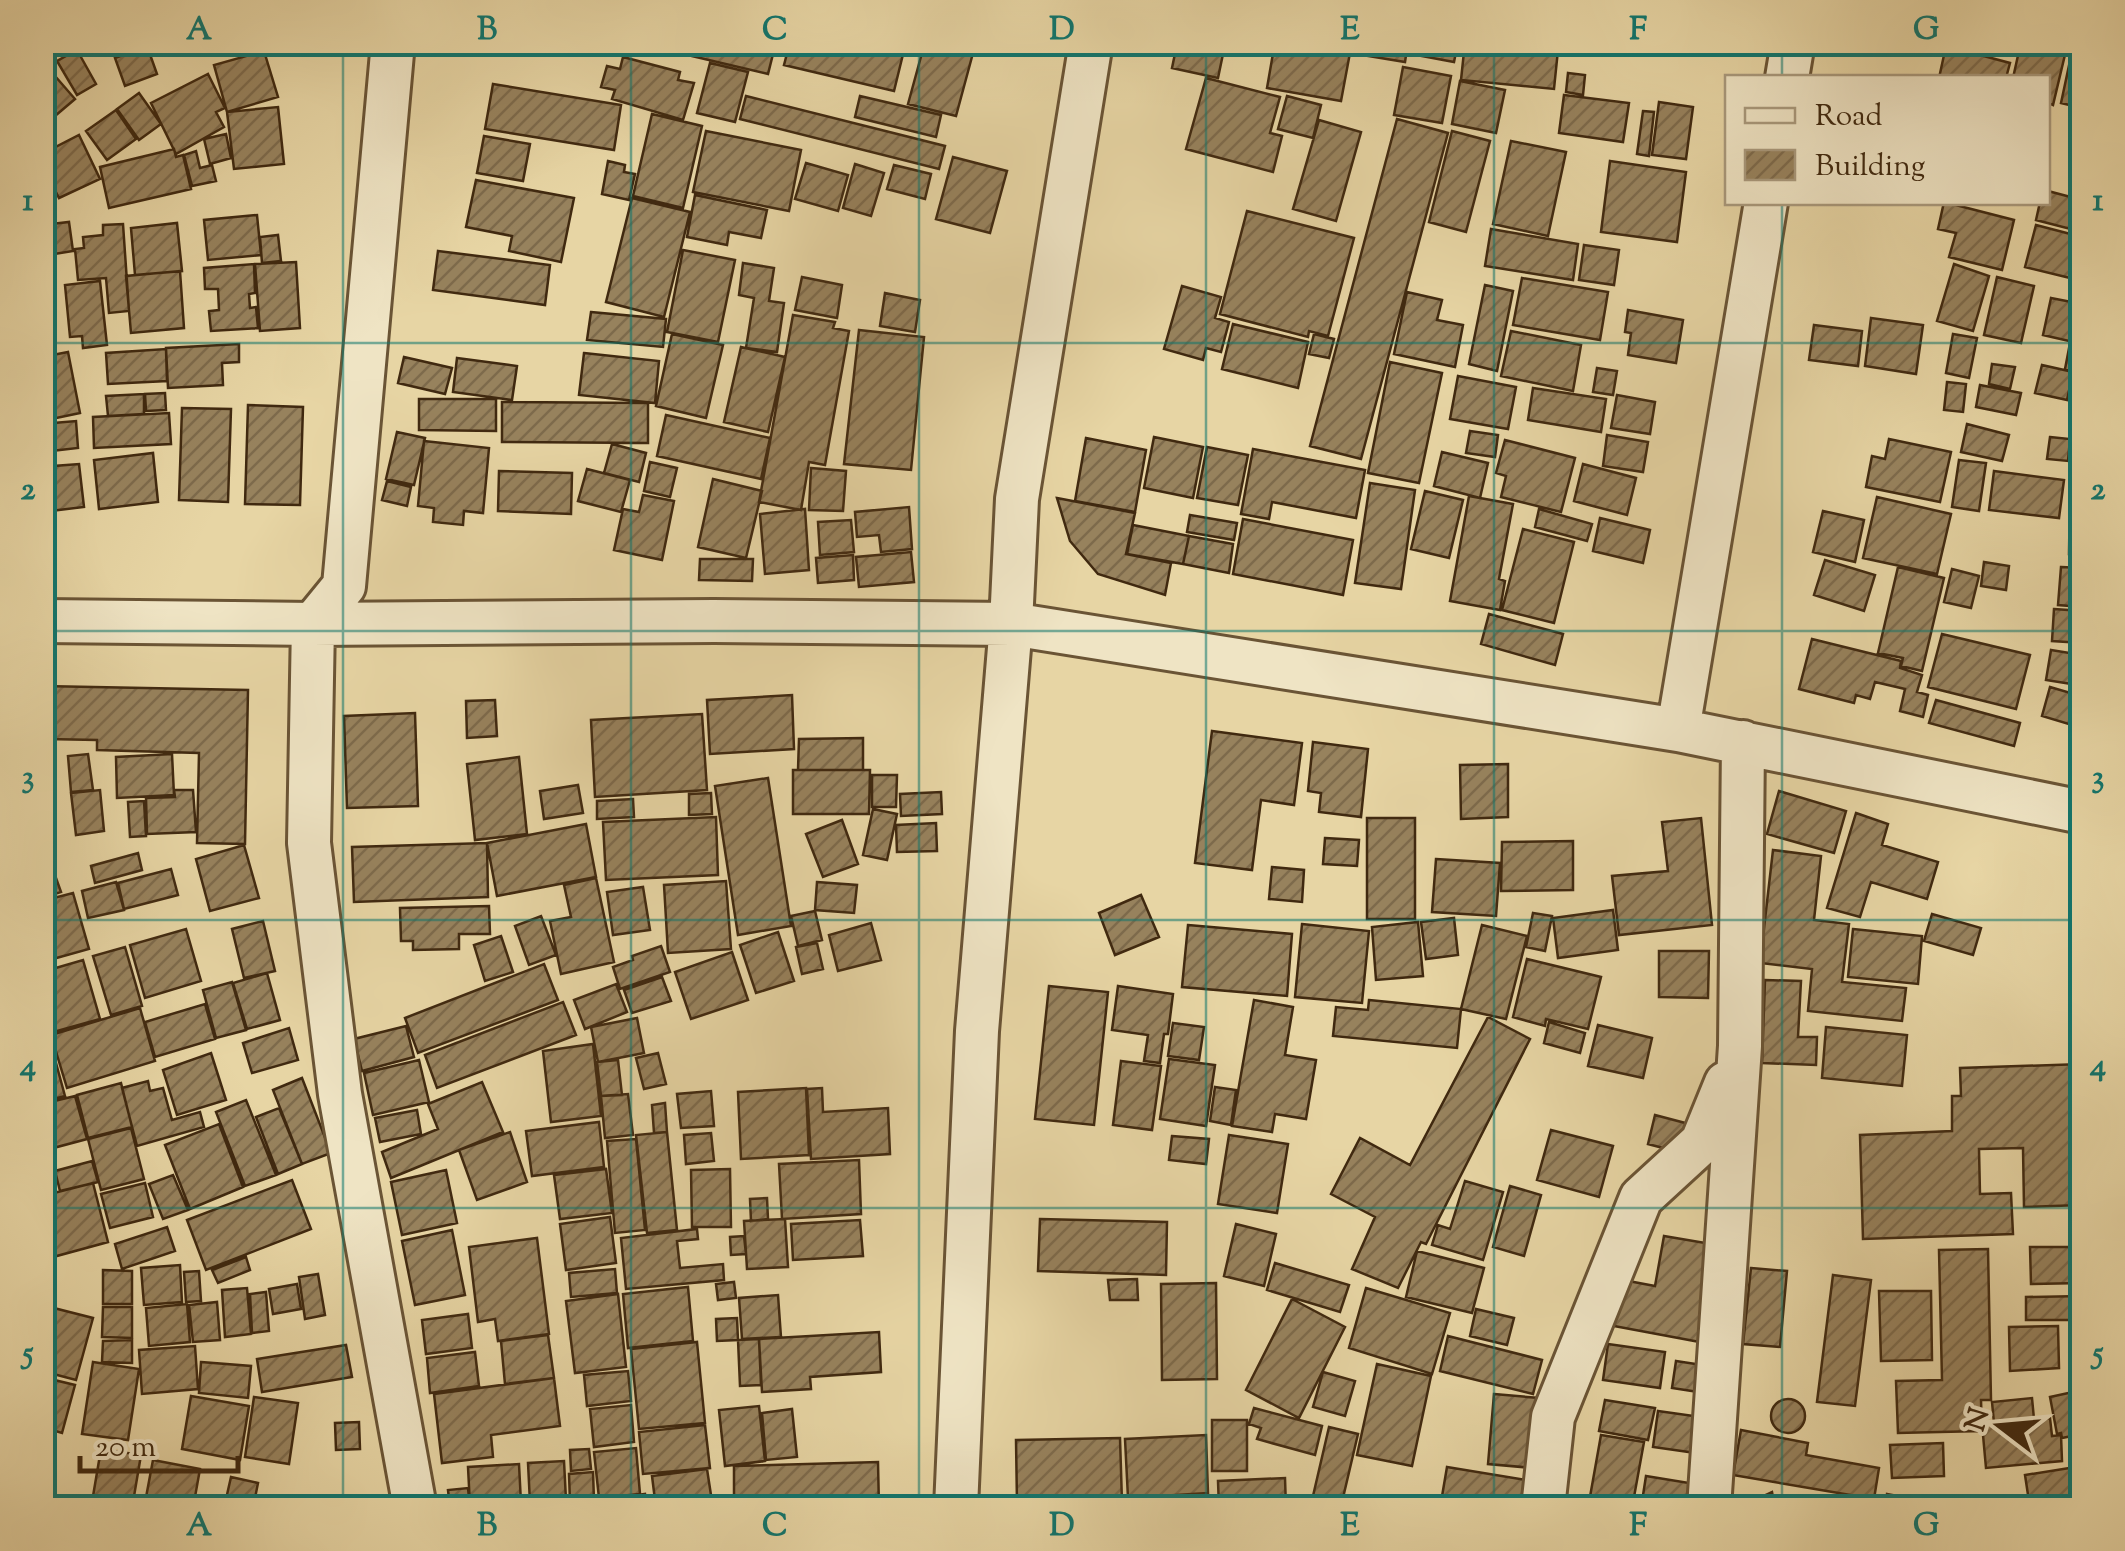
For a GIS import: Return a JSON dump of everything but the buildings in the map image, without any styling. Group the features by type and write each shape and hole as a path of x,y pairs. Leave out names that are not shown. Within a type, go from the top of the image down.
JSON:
{"street":[{"path":"393,42 344,586 313,624 309,844 340,1094 415,1508"},
{"path":"956,1508 977,1030 1011,624 1017,499 1091,42"},
{"path":"1788,75 1793,42"},
{"path":"1678,730 1766,205"},
{"path":"42,621 1011,624 1678,730 2082,812"},
{"path":"1710,1508 1740,1046 1744,742"},
{"path":"1543,1508 1553,1417 1640,1198 1702,1142 1740,1046"}]}
